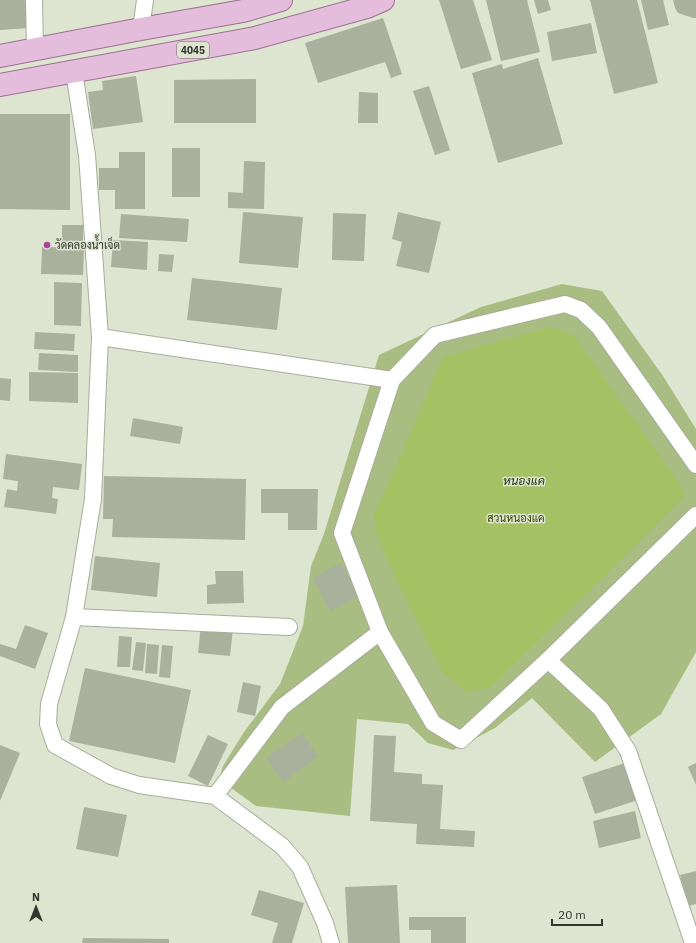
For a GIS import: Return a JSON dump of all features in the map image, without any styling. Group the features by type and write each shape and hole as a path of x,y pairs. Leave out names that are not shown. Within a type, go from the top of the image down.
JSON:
{"main road":[{"path":"0,56 243,11 281,0"},
{"name":"4045","path":"0,85 255,38 367,7 382,0"}],"street":[{"path":"34,0 35,50"},
{"path":"141,29 145,0"},
{"path":"74,72 87,155 100,337 93,499 74,617 49,704 48,724 55,745 112,776 139,785 215,796 282,846 300,867 325,923 331,943"},
{"path":"696,465 599,327 580,310 565,304 435,335 392,380 342,533 380,632 433,723 461,740 548,660 696,515"},
{"path":"100,337 392,380"},
{"path":"74,617 289,627"},
{"path":"215,796 282,707 380,632"},
{"path":"548,660 601,709 628,751 693,943"}],"green space":[{"name":"สวนหนองแค","path":"562,284 602,291 663,376 696,429 696,652 661,714 595,762 532,698 495,728 453,750 428,743 408,724 357,719 350,816 256,806 219,779 223,766 244,732 280,684 303,626 311,566 324,534 379,355 481,307"}],"water":[{"name":"หนองแค","path":"550,327 574,336 675,477 685,496 490,688 465,691 442,671 397,581 377,534 374,513 385,492 443,357"}],"building":[{"path":"0,0 28,0 30,28 0,30"},
{"path":"439,0 473,0 492,60 461,69"},
{"path":"486,0 527,0 540,52 501,61"},
{"path":"534,0 548,0 551,10 538,14"},
{"path":"590,0 637,0 658,83 614,94"},
{"path":"641,0 663,0 669,25 648,30"},
{"path":"673,0 696,0 696,18 678,13"},
{"path":"383,18 402,74 391,78 385,62 318,83 305,43"},
{"path":"591,23 597,53 552,61 547,32"},
{"path":"538,58 563,144 498,163 472,73 502,64 503,69"},
{"path":"136,76 143,122 93,129 88,92 103,90 102,81"},
{"path":"256,79 256,123 174,123 174,80"},
{"path":"429,86 450,150 435,155 413,91"},
{"path":"359,92 378,93 378,123 358,123"},
{"path":"0,114 70,114 70,210 0,209"},
{"path":"172,148 200,148 200,197 172,197"},
{"path":"119,152 145,152 145,209 115,209 115,190 99,190 99,168 119,168"},
{"path":"244,161 265,162 264,209 228,208 228,192 243,193"},
{"path":"243,212 303,217 298,268 239,263"},
{"path":"398,212 441,222 429,273 396,266 402,242 392,239"},
{"path":"333,213 366,214 364,261 332,260"},
{"path":"121,214 189,219 187,242 119,238"},
{"path":"62,225 83,225 83,241 62,241"},
{"path":"113,240 148,242 147,270 111,267"},
{"path":"42,247 84,248 83,275 41,274"},
{"path":"159,254 174,255 172,272 158,271"},
{"path":"192,278 282,288 277,330 187,320"},
{"path":"54,282 82,283 81,326 54,325"},
{"path":"35,332 75,334 74,351 34,349"},
{"path":"39,353 78,355 78,372 38,370"},
{"path":"29,372 78,373 78,403 29,401"},
{"path":"0,378 11,379 10,401 0,400"},
{"path":"133,418 183,427 180,444 130,436"},
{"path":"6,454 82,464 79,490 53,487 52,498 58,499 56,514 4,507 7,489 17,491 18,481 3,479"},
{"path":"104,476 246,479 245,540 112,537 113,519 103,519"},
{"path":"261,489 318,489 317,530 288,530 288,513 261,513"},
{"path":"95,556 160,563 157,597 91,590"},
{"path":"341,563 359,596 330,611 313,578"},
{"path":"215,571 243,571 244,603 207,604 207,585 216,584"},
{"path":"25,625 48,633 35,669 0,656 0,644 16,649"},
{"path":"201,625 233,628 230,656 198,653"},
{"path":"119,636 132,637 130,667 117,667"},
{"path":"136,642 146,643 143,671 132,670"},
{"path":"147,644 159,645 157,674 145,673"},
{"path":"162,645 173,646 170,678 159,677"},
{"path":"85,668 191,690 175,763 69,741"},
{"path":"243,682 261,686 255,716 237,712"},
{"path":"302,733 318,757 283,782 266,758"},
{"path":"208,735 228,744 208,786 188,776"},
{"path":"374,735 396,736 394,772 422,774 422,784 443,785 440,829 475,831 474,847 416,844 417,824 370,821"},
{"path":"0,745 20,753 0,801"},
{"path":"625,763 638,800 595,814 582,777"},
{"path":"696,763 696,785 688,767"},
{"path":"84,807 127,815 118,857 76,849"},
{"path":"635,811 641,838 599,848 593,821"},
{"path":"696,871 696,904 688,906 680,875"},
{"path":"397,885 400,943 348,943 345,887"},
{"path":"259,890 304,903 292,943 272,943 278,923 251,915"},
{"path":"409,917 466,917 466,943 431,943 431,930 409,930"},
{"path":"83,938 169,939 169,943 82,943"}],"place":[{"name":"วัดคลองน้ำเจ็ด","path":"47,245"}]}
